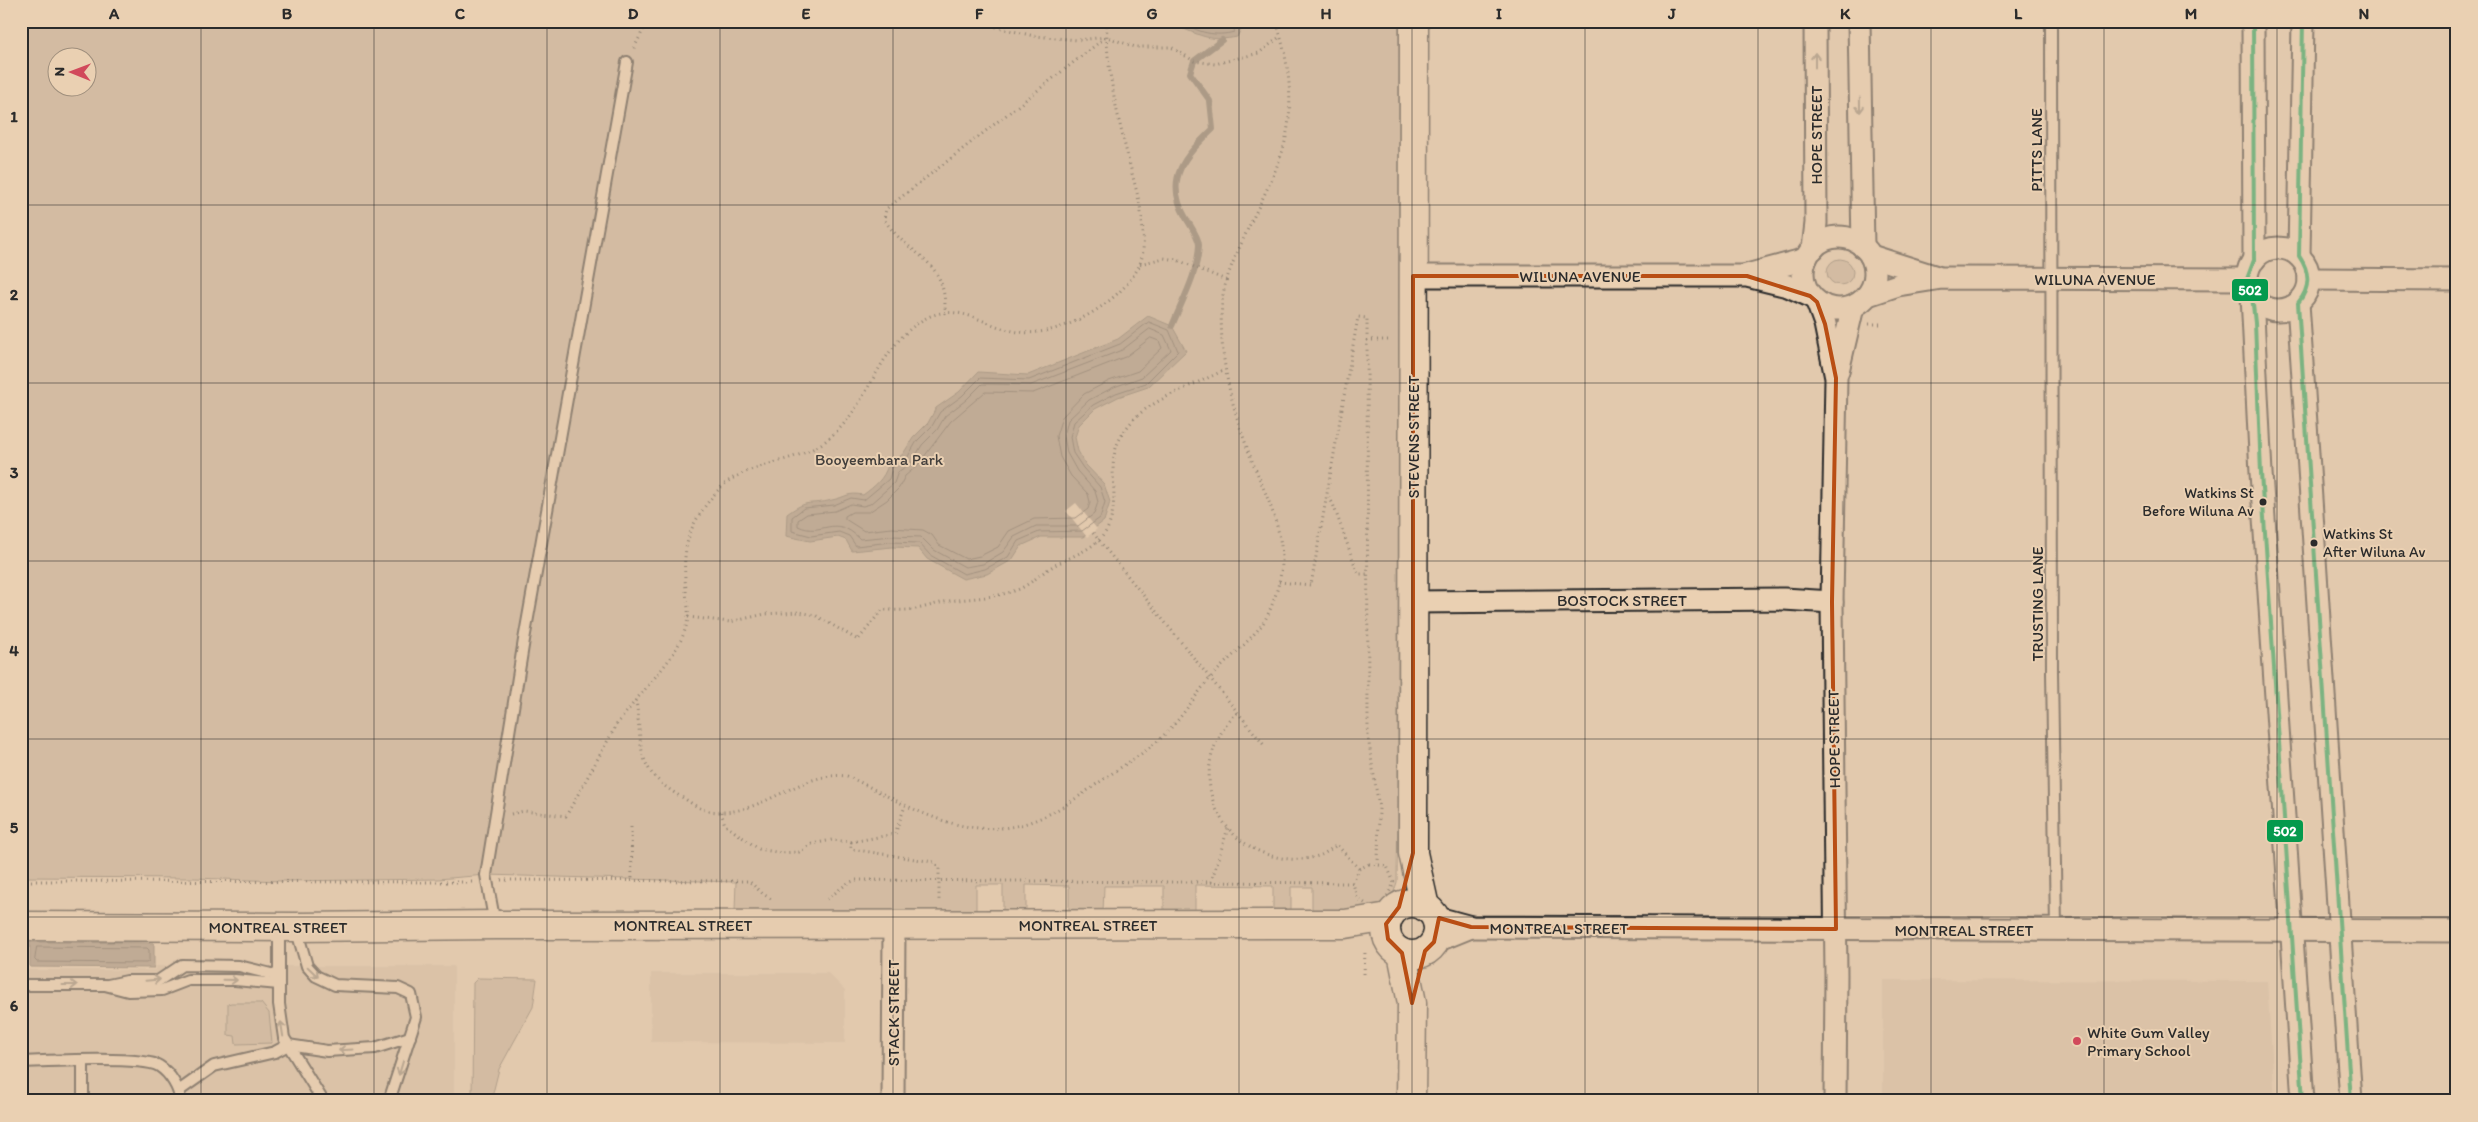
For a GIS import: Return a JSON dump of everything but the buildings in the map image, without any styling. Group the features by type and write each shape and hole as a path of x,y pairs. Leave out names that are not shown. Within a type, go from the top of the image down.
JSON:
{"street":[{"name":"STEVENS STREET","path":"1411,1101 1412,1003 1407,932 1413,853 1414,21"},
{"name":"HOPE STREET","path":"1809,254 1816,223 1815,21"},
{"path":"1859,21 1867,252 1875,276 1861,301 1835,310 1814,299 1805,284 1803,271 1809,254 1820,242 1838,237 1847,238 1867,252"},
{"path":"2253,21 2251,279 2261,473 2304,1101"},
{"path":"2299,256 2303,21"},
{"path":"2279,248 2299,256 2308,270 2309,279 2306,292 2298,303 2282,310 2265,307 2251,279 2265,251 2279,248"},
{"name":"WILUNA AVENUE","path":"1867,252 1942,278"},
{"name":"WILUNA AVENUE","path":"1747,276 1809,254"},
{"name":"WILUNA AVENUE","path":"1413,276 1747,276 1788,286 1814,299"},
{"name":"WILUNA AVENUE","path":"1861,301 1898,285 1942,278 2251,279"},
{"path":"2309,279 2457,280"},
{"name":"HOPE STREET","path":"1814,299 1825,324 1836,378 1832,602 1836,929 1835,1101"},
{"name":"HOPE STREET","path":"1836,378 1861,301"},
{"path":"2298,303 2351,1101"},
{"name":"BOSTOCK STREET","path":"1412,602 1774,599 1832,602"},
{"name":"MONTREAL STREET","path":"21,926 1345,924 1407,932 1472,927 2457,930"},
{"name":"STACK STREET","path":"893,1101 894,926"}],"lane":[{"name":"PITTS LANE","path":"2051,21 2051,279"},
{"path":"495,925 486,879 524,640 627,62"},
{"name":"TRUSTING LANE","path":"2051,279 2052,672 2056,929"},
{"path":"287,927 279,980 279,1004 284,1038 323,1101"},
{"path":"287,927 307,966 316,976 335,985 398,988 412,994 416,1017 389,1101"},
{"path":"21,985 105,985 127,981 158,981 182,965 239,966 279,980"},
{"path":"105,985 128,991 165,990 188,980 279,980"},
{"path":"21,1062 140,1060 159,1066 180,1096 214,1066 275,1052 288,1045 327,1051 375,1048 410,1037"},
{"path":"83,1101 84,1061"},
{"path":"84,1081 92,1101"}],"path":[{"path":"627,62 648,21"},
{"path":"982,21 992,26 1034,36 1078,40 1106,37 1135,47 1171,47 1194,61 1216,64 1259,53 1280,36"},
{"path":"508,815 524,811 566,816 617,724 672,655 684,634 688,617 684,561 687,542 697,518 711,498 730,480 804,453 827,441 843,426 860,404 887,353 908,331 923,320 945,314 971,316 1019,332 1048,330 1093,312 1118,294 1140,264 1143,226 1140,205 1119,116 1106,37 1108,21"},
{"path":"636,700 640,747 647,767 658,783 703,810 721,812 752,806 803,782 832,774 847,776 905,806 944,821 979,828 1017,826 1044,818 1148,750 1168,731 1210,679 1262,624 1280,582 1282,561 1273,510 1250,455 1224,370 1220,330 1226,280 1279,163 1286,137 1289,73 1285,45 1280,36 1276,21"},
{"path":"945,314 946,295 939,276 924,256 897,236 888,226 884,219 886,209 1106,37"},
{"path":"1140,264 1164,258 1190,264 1226,280"},
{"path":"1280,582 1311,585 1358,317 1367,318 1368,737 1379,808 1378,864"},
{"path":"1367,340 1390,340"},
{"path":"688,617 730,622 765,614 799,612 823,618 858,640 882,610 916,609 949,601 983,599 1018,590 1055,565 1076,557 1099,542 1111,521 1112,475 1115,448 1135,419 1159,402 1224,370"},
{"path":"1328,496 1334,504 1358,574 1367,574"},
{"path":"1093,534 1264,745"},
{"path":"1237,713 1217,739 1209,758 1208,778 1211,796 1218,813 1228,828 1245,845 1261,853 1287,860 1321,855 1337,845 1359,869"},
{"path":"721,812 725,825 759,849 781,853 799,852 812,844 832,840 851,842 895,834 905,806"},
{"path":"632,827 632,881"},
{"path":"1211,882 1228,828"},
{"path":"851,842 851,849 934,862 939,868 939,904"},
{"path":"1369,864 1378,864 1387,866 1394,883 1383,904 1371,907 1357,898 1353,883 1359,869 1369,864"},
{"path":"21,882 195,881 316,884 433,881 478,882 486,879 750,881 763,894 775,901"},
{"path":"823,903 848,883 856,880 1353,883"},
{"path":"1364,974 1407,932"}],"highlighted area":[{"path":"1413,276 1747,276 1810,296 1817,302 1825,324 1836,378 1832,602 1836,929 1471,927 1439,918 1434,942 1425,951 1412,1003 1402,953 1388,939 1386,924 1399,907 1413,853"}],"shaded area":[{"path":"21,948 26,948 26,970 156,970 156,966 454,966 454,1101 21,1101"},
{"path":"651,973 828,973 845,990 845,1043 651,1042"},
{"name":"White Gum Valley Primary School","path":"1883,980 2267,981 2275,1101 1883,1101"}],"green space":[{"name":"Booyeembara Park","path":"21,21 1399,21 1397,882 1391,901 1383,907 1312,914 1312,887 1291,887 1291,914 1273,914 1273,886 1195,885 1195,913 1164,914 1164,886 1104,886 1103,913 1069,913 1069,886 1026,885 1026,912 1003,913 1003,885 976,885 976,913 735,911 736,882 486,875 438,879 281,881 194,878 21,877"},
{"path":"1840,259 1849,263 1853,272 1849,281 1840,285 1831,281 1827,272 1831,263"},
{"path":"478,978 537,979 533,1007 499,1069 491,1101 472,1101 473,983"},
{"path":"261,1003 269,1013 272,1043 236,1044 235,1036 228,1035 228,1004"}],"water":[{"path":"1177,21 1240,21 1242,27 1237,37 1221,39 1201,35 1179,27"},
{"path":"1148,316 1172,326 1186,351 1148,387 1118,397 1095,409 1079,425 1075,437 1078,451 1086,465 1104,484 1110,502 1104,521 1083,537 1041,537 1021,546 1012,560 987,574 963,579 927,559 918,548 892,547 852,551 846,540 838,537 810,541 786,536 787,514 794,509 805,504 824,502 850,494 863,495 878,482 888,465 903,454 913,438 928,423 936,408 959,392 978,372 1028,375 1118,339"},
{"path":"30,942 154,943 154,968 30,967"}],"pier":[{"path":"1076,503 1097,529 1087,537 1066,511"}],"waterway":[{"path":"1172,326 1193,276 1199,245 1196,235 1179,204 1177,180 1180,169 1186,159 1213,129 1210,101 1190,73 1194,61 1222,40"}],"transit line":[{"name":"502","path":"2253,21 2254,260 2247,279 2252,296 2255,323 2261,473 2303,1101"},
{"name":"502","path":"2303,21 2299,256 2307,274 2307,285 2298,303 2351,1101"}],"place":[{"name":"Watkins St Before Wiluna Av","path":"2263,502"},
{"name":"Watkins St After Wiluna Av","path":"2314,543"},
{"name":"White Gum Valley Primary School","path":"2077,1041"}]}
